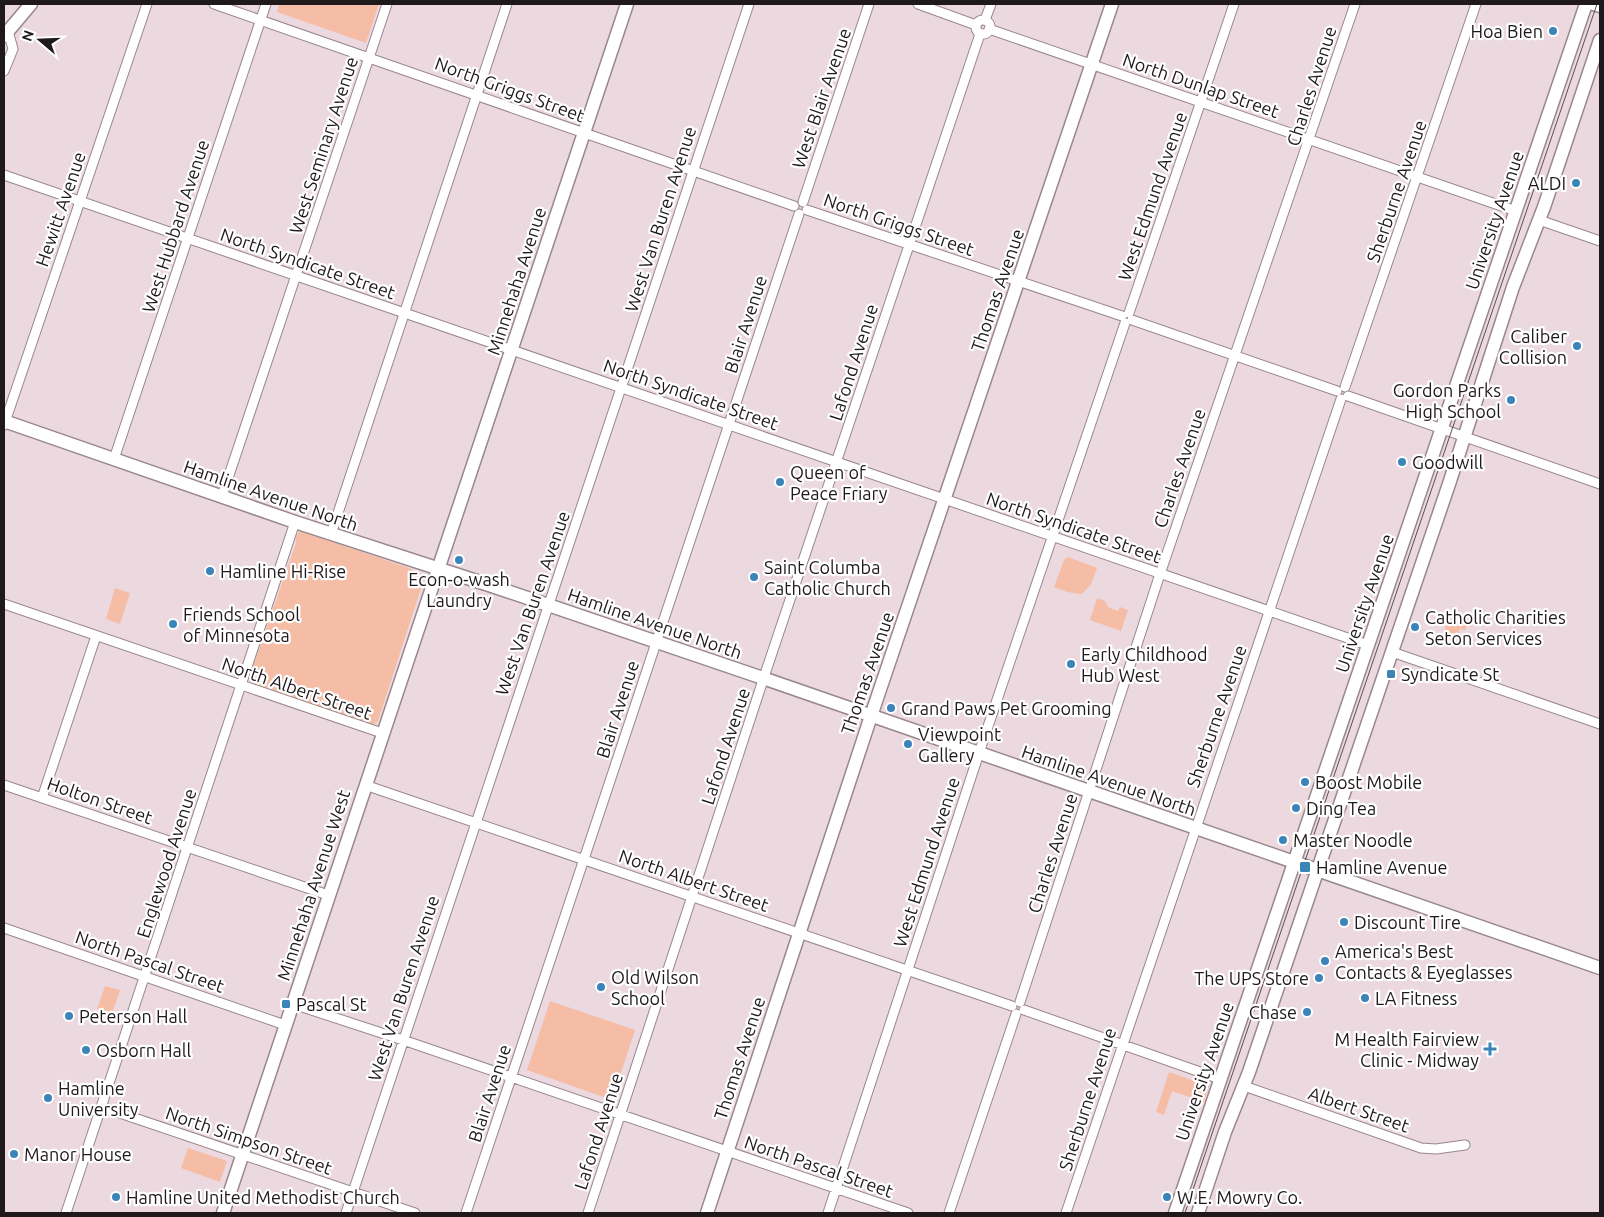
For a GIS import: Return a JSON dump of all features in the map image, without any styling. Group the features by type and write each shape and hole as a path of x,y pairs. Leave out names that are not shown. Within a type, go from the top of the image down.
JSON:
{"street":[{"path":"4,71 13,44 6,34 31,4"},
{"name":"Hewitt Avenue","path":"4,422 147,4"},
{"name":"North Griggs Street","path":"214,4 801,208 1466,435 1600,484"},
{"name":"West Hubbard Avenue","path":"114,459 266,4"},
{"name":"West Seminary Avenue","path":"222,496 387,4"},
{"path":"331,534 507,4"},
{"name":"Minnehaha Avenue","path":"438,569 628,4"},
{"name":"West Van Buren Avenue","path":"346,1213 749,4"},
{"name":"West Blair Avenue","path":"801,208 869,4"},
{"path":"918,4 976,24"},
{"path":"985,20 991,4"},
{"name":"Thomas Avenue","path":"707,1213 871,716 1112,4"},
{"name":"West Edmund Avenue","path":"828,1213 979,754 1234,4"},
{"name":"Charles Avenue","path":"949,1213 1090,791 1160,574 1355,4"},
{"name":"Sherburne Avenue","path":"1066,1213 1268,611 1476,4"},
{"name":"University Avenue","path":"1175,1213 1586,4"},
{"path":"1593,4 1600,6"},
{"path":"976,24 979,21 985,20"},
{"path":"976,24 976,30 980,34 986,34 990,29 989,24 985,20"},
{"name":"North Dunlap Street","path":"990,29 1516,211"},
{"name":"Lafond Avenue","path":"588,1213 980,34"},
{"path":"1198,1213 1318,872 1466,435 1509,296 1539,220 1600,40"},
{"name":"North Syndicate Street","path":"4,175 1368,645"},
{"name":"Blair Avenue","path":"466,1213 801,208"},
{"path":"1539,220 1600,241"},
{"name":"Hamline Avenue North","path":"4,422 295,522 548,605 1090,791 1318,872"},
{"name":"Englewood Avenue","path":"66,1213 295,522"},
{"name":"Minnehaha Avenue West","path":"223,1213 438,569"},
{"name":"North Albert Street","path":"4,604 382,733"},
{"path":"42,798 96,636"},
{"path":"1392,652 1600,724"},
{"name":"Holton Street","path":"4,785 328,894"},
{"name":"North Albert Street","path":"365,785 693,896 1220,1079"},
{"path":"1318,872 1600,968"},
{"name":"North Pascal Street","path":"4,928 285,1025"},
{"name":"North Pascal Street","path":"292,1004 403,1040 908,1213"},
{"name":"Albert Street","path":"1244,1086 1421,1148 1436,1149 1465,1145"},
{"name":"North Simpson Street","path":"102,1107 415,1213"}],"shaded area":[{"path":"279,4 379,4 366,43 277,12"},
{"path":"300,531 409,568 425,576 378,721 373,725 250,683 249,678 296,543 296,536"},
{"path":"1068,557 1097,568 1091,584 1082,594 1067,592 1054,587 1064,560"},
{"path":"115,588 130,593 120,624 106,619"},
{"path":"1097,598 1105,601 1108,607 1118,611 1120,607 1128,610 1121,631 1090,620"},
{"path":"1457,613 1473,620 1471,627 1467,626 1465,630 1460,629 1455,642 1442,637 1449,616 1455,618"},
{"path":"105,986 120,990 112,1014 97,1009"},
{"path":"550,1001 635,1030 612,1100 527,1070"},
{"path":"1169,1072 1209,1086 1204,1102 1172,1091 1164,1115 1156,1112"},
{"path":"188,1148 227,1161 220,1182 181,1168"}],"tram line":[{"path":"1185,1213 1597,4"}],"place":[{"name":"Hoa Bien","path":"1553,31"},
{"name":"ALDI","path":"1576,183"},
{"name":"Caliber Collision","path":"1577,346"},
{"name":"Gordon Parks High School","path":"1511,400"},
{"name":"Goodwill","path":"1402,462"},
{"name":"Queen of Peace Friary","path":"780,482"},
{"name":"Econ-o-wash Laundry","path":"459,560"},
{"name":"Hamline Hi-Rise","path":"210,571"},
{"name":"Saint Columba Catholic Church","path":"754,577"},
{"name":"Friends School of Minnesota","path":"173,624"},
{"name":"Catholic Charities Seton Services","path":"1415,627"},
{"name":"Early Childhood Hub West","path":"1071,664"},
{"name":"Syndicate St","path":"1391,674"},
{"name":"Grand Paws Pet Grooming","path":"891,708"},
{"name":"Viewpoint Gallery","path":"908,744"},
{"name":"Boost Mobile","path":"1305,782"},
{"name":"Ding Tea","path":"1296,808"},
{"name":"Master Noodle","path":"1283,840"},
{"name":"Hamline Avenue","path":"1305,867"},
{"name":"Discount Tire","path":"1344,922"},
{"name":"America's Best Contacts & Eyeglasses","path":"1325,961"},
{"name":"The UPS Store","path":"1319,978"},
{"name":"Old Wilson School","path":"601,987"},
{"name":"LA Fitness","path":"1365,998"},
{"name":"Pascal St","path":"286,1004"},
{"name":"Chase","path":"1307,1012"},
{"name":"Peterson Hall","path":"69,1016"},
{"name":"M Health Fairview Clinic - Midway","path":"1490,1049"},
{"name":"Osborn Hall","path":"86,1050"},
{"name":"Hamline University","path":"48,1098"},
{"name":"Manor House","path":"14,1154"},
{"name":"Hamline United Methodist Church","path":"116,1197"},
{"name":"W.E. Mowry Co.","path":"1167,1197"}]}
